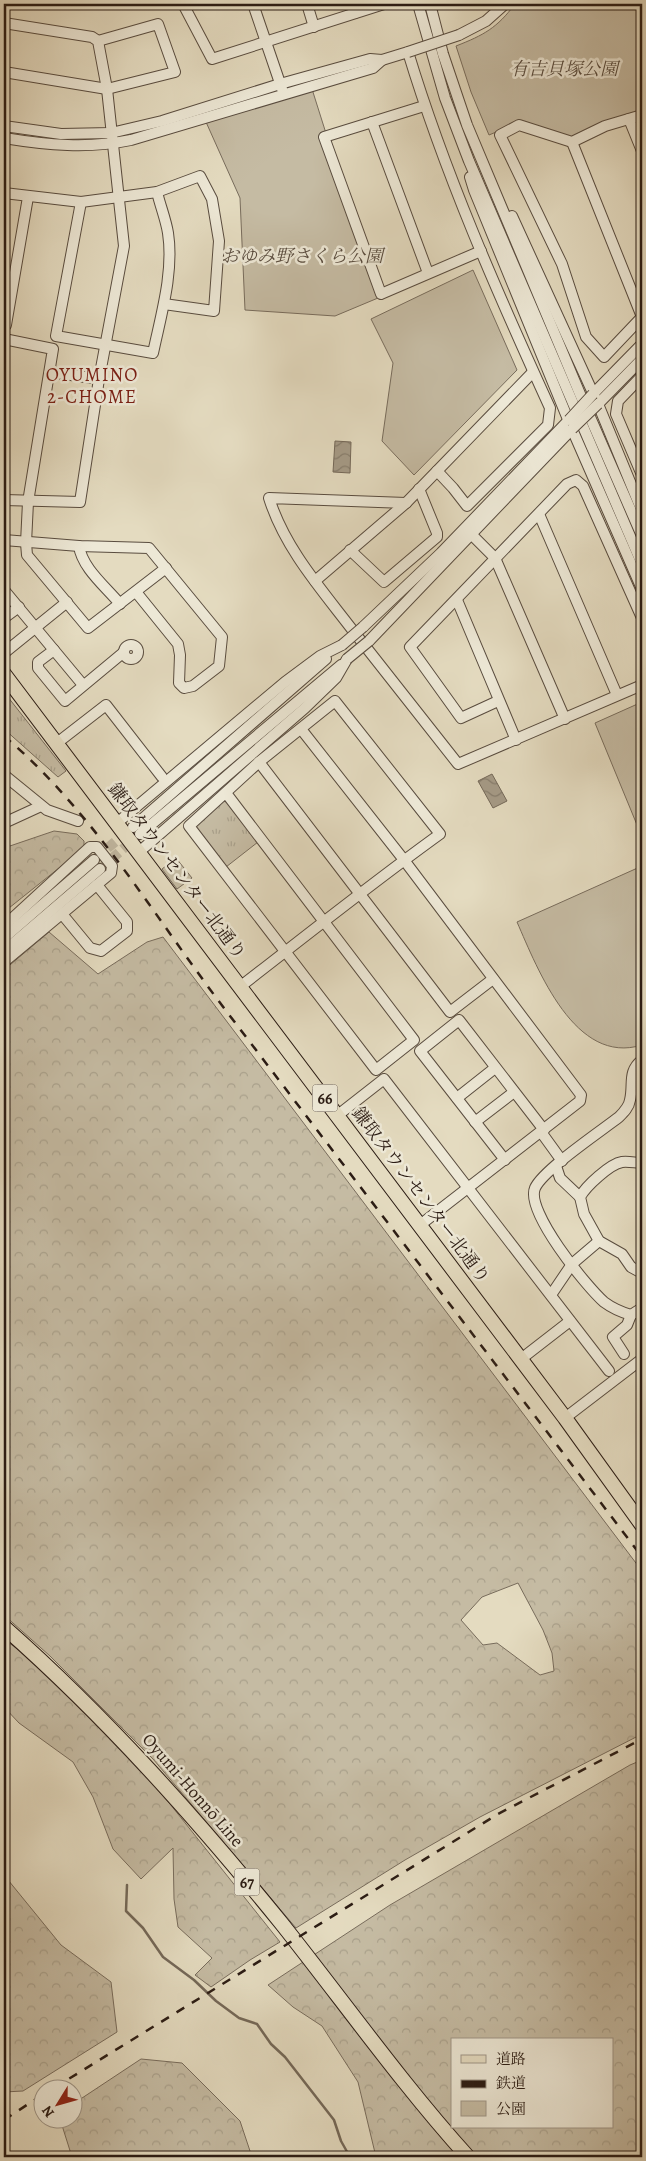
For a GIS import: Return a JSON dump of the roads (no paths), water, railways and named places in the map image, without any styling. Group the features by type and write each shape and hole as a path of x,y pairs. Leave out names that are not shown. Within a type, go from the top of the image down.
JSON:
{"main road":[{"name":"鎌取タウンセンター北通り","path":"4,674 521,1359 642,1525"},
{"name":"Oyumi-Honnō Line","path":"4,1627 116,1732 186,1808 282,1924 433,2116 468,2157"}],"street":[{"path":"183,4 212,59 314,26 354,8 384,4"},
{"path":"254,4 284,94"},
{"path":"307,4 314,26"},
{"path":"418,4 445,98 469,161 642,564"},
{"path":"430,4 457,97 486,170 642,536"},
{"path":"4,126 61,134 111,133 162,121 280,84 370,59 382,60 459,35 486,21 504,4"},
{"path":"4,23 92,37 98,41 107,89 124,246 99,379 80,502 4,500"},
{"path":"4,72 107,89 175,72 158,24 98,41"},
{"path":"408,52 424,106 481,251 550,408 548,425 467,506 454,488 437,471"},
{"path":"4,138 65,146 112,144 194,122 373,68 382,60"},
{"path":"424,106 324,137 381,294 481,251"},
{"path":"572,142 642,317 604,357 586,337 562,264 500,135 519,126 572,142 606,126 642,115"},
{"path":"629,119 642,151"},
{"path":"372,122 428,274"},
{"path":"469,161 469,174 474,190 571,425 642,589"},
{"path":"486,170 508,207 596,399 642,511"},
{"path":"4,193 80,202 156,192 200,176 212,199 219,240 214,310 164,304"},
{"path":"80,202 56,336 153,353 164,304 170,257 168,232 156,192"},
{"path":"4,325 6,325 28,197"},
{"path":"4,339 54,349 28,502 26,543 28,555 88,628 166,568"},
{"path":"571,425 472,535 369,641 136,831 441,553 571,425 596,399 642,344"},
{"path":"596,399 642,358"},
{"path":"50,372 99,379"},
{"path":"315,581 406,503 534,372"},
{"path":"642,376 618,401 616,414 642,476"},
{"path":"498,701 460,718 410,647 567,484 576,480 583,486 642,618"},
{"path":"350,550 384,582 437,537 437,532 419,490"},
{"path":"406,503 269,498 275,518 290,547 458,764 642,685"},
{"path":"539,514 617,695"},
{"path":"472,535 496,558 565,719"},
{"path":"4,540 79,546 149,548 222,636 219,666 193,686 184,688 179,683 180,655 178,644 136,592"},
{"path":"79,546 80,555 85,563 120,604"},
{"path":"4,590 83,685"},
{"path":"457,600 516,740"},
{"path":"4,653 67,602"},
{"path":"4,618 19,607"},
{"path":"117,823 285,682 320,656 342,645"},
{"path":"54,650 38,662 38,668 65,701 124,652"},
{"path":"139,852 305,708 336,678 347,659"},
{"path":"226,793 324,923 414,1040 376,1070 285,952 189,826 259,762 335,700 440,834 404,860 324,923 285,952 241,986"},
{"path":"57,743 106,705 162,777"},
{"path":"301,729 404,860 581,1095 580,1102 420,1225"},
{"path":"259,762 361,893 450,1012 493,979"},
{"path":"4,775 47,810 78,821"},
{"path":"4,823 41,806"},
{"path":"4,926 94,845 112,866 112,870 97,885 4,962"},
{"path":"4,938 94,860"},
{"path":"4,951 100,869"},
{"path":"62,914 90,948 101,951 127,932 127,922 97,885"},
{"path":"505,1160 420,1051 459,1020 542,1131 559,1164 560,1178 580,1197 584,1214 599,1241 622,1254 631,1267 642,1273"},
{"path":"631,1315 614,1309 603,1301 572,1264 544,1227 534,1199 534,1189 559,1164 627,1108 630,1101 631,1076 635,1066 642,1060"},
{"path":"457,1098 495,1068"},
{"path":"338,1115 384,1079 609,1371"},
{"path":"475,1122 514,1092"},
{"path":"580,1197 585,1188 592,1182 622,1162 642,1163"},
{"path":"551,1295 572,1264 599,1241"},
{"path":"624,1354 613,1337 627,1326 631,1315 642,1308"},
{"path":"521,1359 570,1321"},
{"path":"565,1418 642,1359"}],"water":[{"path":"335,441 351,442 350,473 333,472"},
{"path":"492,774 507,801 493,808 478,781"}],"waterway":[{"path":"127,1885 126,1911 143,1928 163,1957 239,2018 257,2024 271,2044 285,2057 334,2120 341,2141 350,2157"}],"tunnel":[{"path":"96,858 129,830"},
{"path":"100,869 140,834"}],"railway":[{"path":"4,736 67,798 95,832 227,1012 642,1557"},
{"path":"70,2078 498,1814 642,1739"},
{"path":"4,2120 32,2102"}],"district":[{"name":"OYUMINO 2-CHOME","path":"92,385"}],"park label":[{"name":"有吉貝塚公園","path":"564,69"},
{"name":"おゆみ野さくら公園","path":"302,256"}]}
